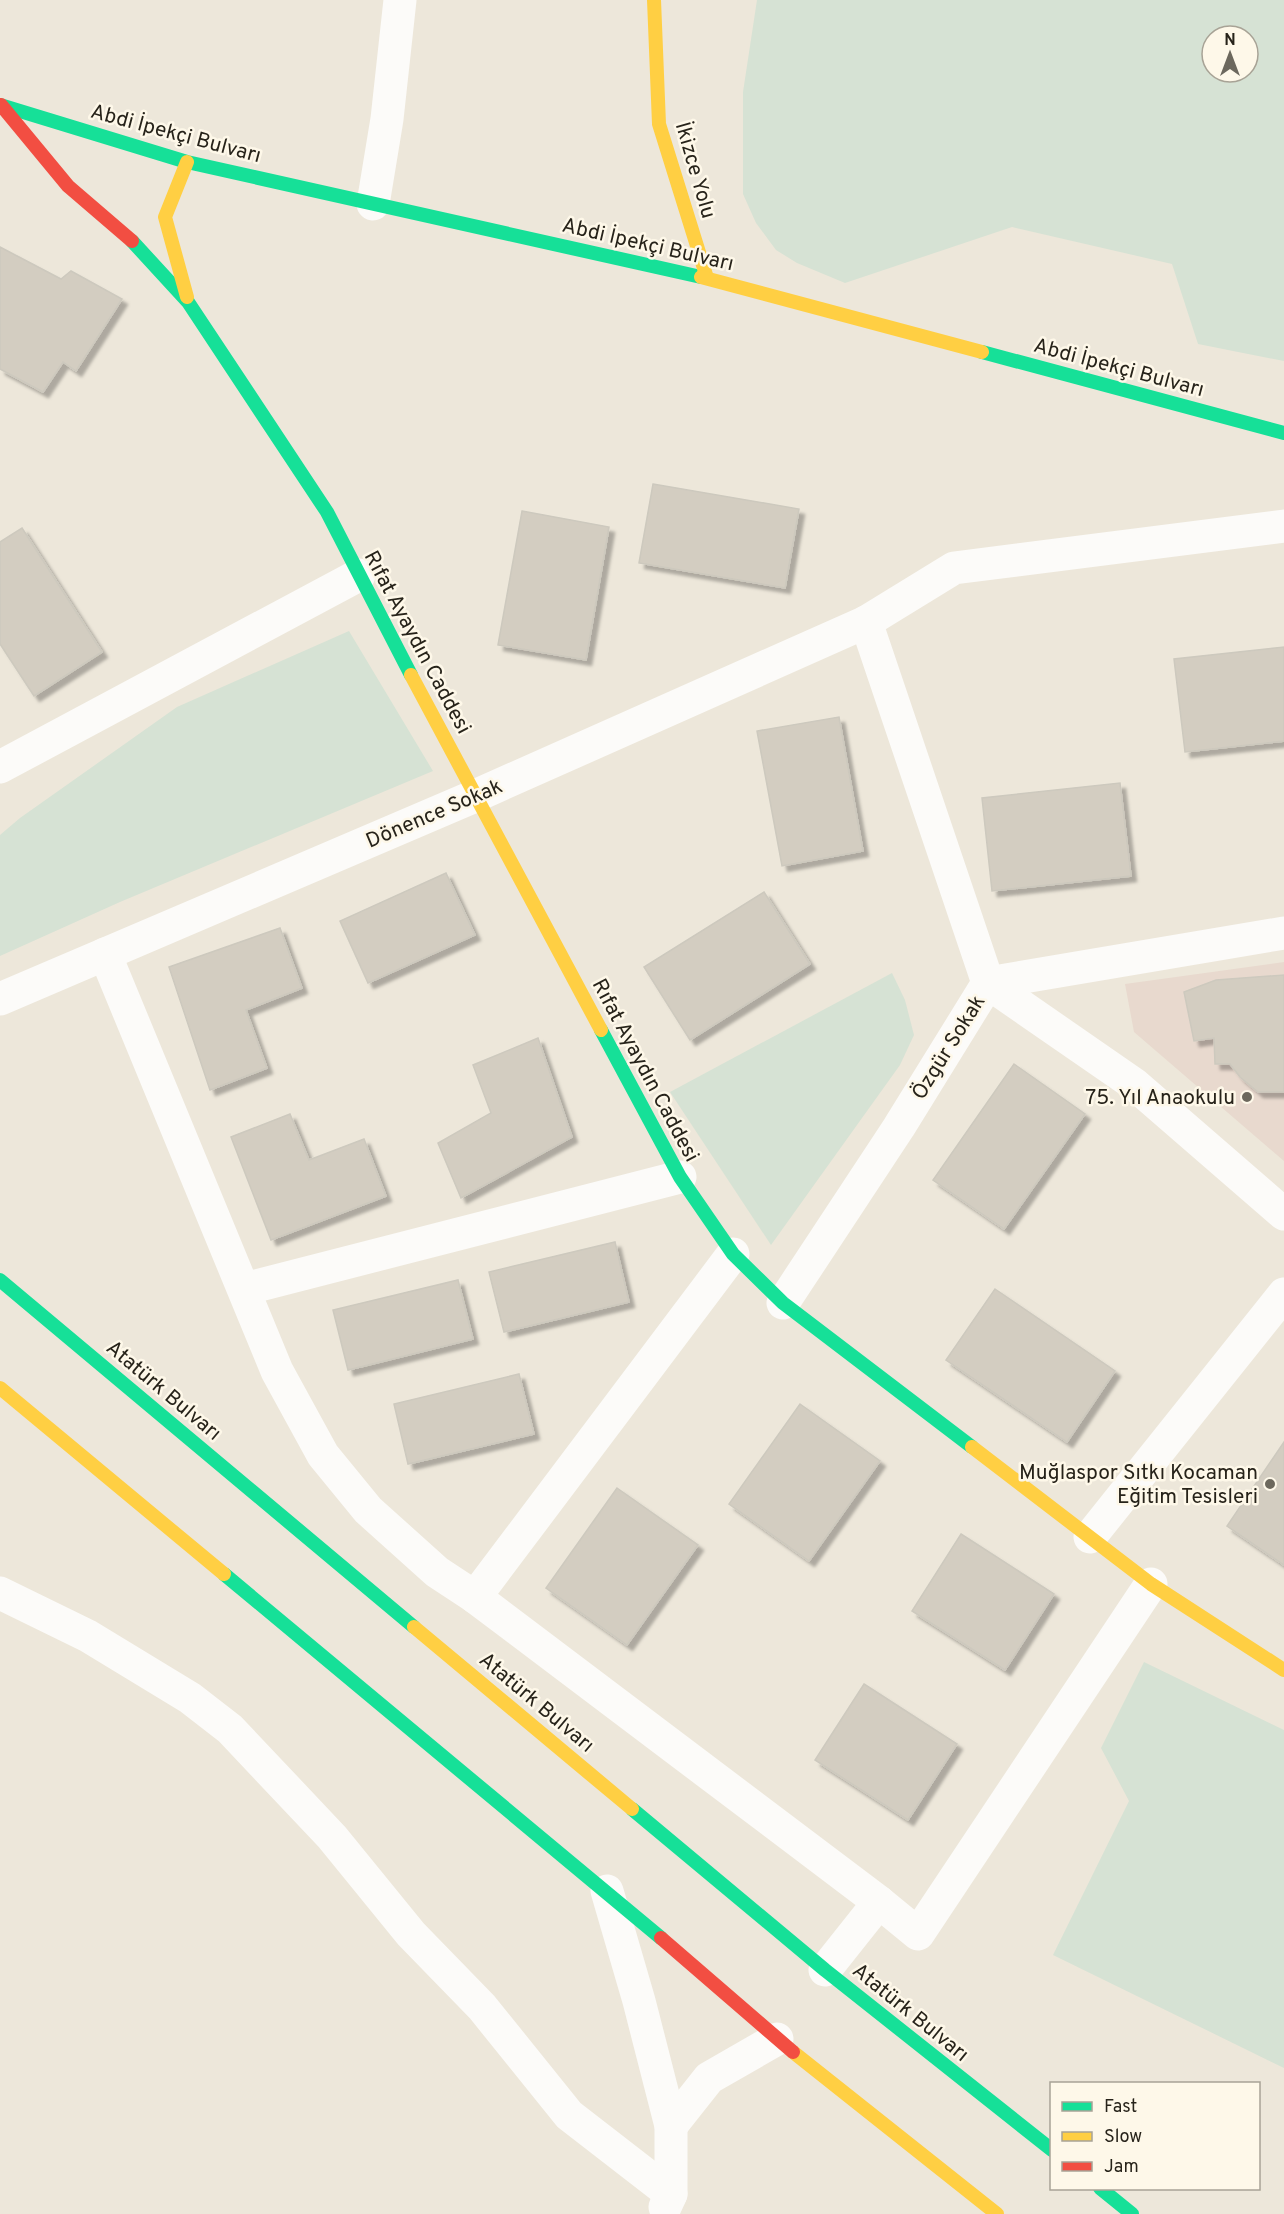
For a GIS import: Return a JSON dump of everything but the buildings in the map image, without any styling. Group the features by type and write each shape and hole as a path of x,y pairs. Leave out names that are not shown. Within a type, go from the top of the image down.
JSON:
{"main road":[{"name":"İkizce Yolu","path":"654,0 659,124 706,278"},
{"name":"Abdi İpekçi Bulvarı","path":"0,105 187,162 706,278 1284,433"},
{"path":"0,105 68,186 131,240 188,302"},
{"path":"187,162 165,217 188,302"},
{"name":"Rıfat Ayaydın Caddesi","path":"188,302 327,512 680,1177 734,1254 783,1303 1151,1584 1284,1670"},
{"name":"Atatürk Bulvarı","path":"0,1280 825,1970 1050,2148"},
{"path":"0,1388 607,1891 777,2039 997,2214"},
{"path":"1102,2190 1132,2214"}],"street":[{"path":"373,204 387,119 400,0"},
{"name":"Dönence Sokak","path":"0,999 476,796 866,622 954,568 1284,526"},
{"path":"0,765 359,575"},
{"path":"866,622 988,983 1134,1084 1284,1214"},
{"name":"Özgür Sokak","path":"783,1303 899,1127 988,983 1284,933"},
{"path":"105,954 277,1371 323,1455 368,1510 437,1572 474,1597 879,1902 918,1934 1151,1584"},
{"path":"244,1289 680,1177"},
{"path":"474,1597 734,1254"},
{"path":"1090,1537 1284,1294"},
{"path":"0,1593 88,1636 190,1698 230,1729 332,1837 411,1934 482,2007 570,2115 666,2204"},
{"path":"607,1891 639,2001 671,2126 666,2204"},
{"path":"825,1970 879,1902"},
{"path":"671,2126 709,2078 777,2039"}],"shaded area":[{"name":"75. Yıl Anaokulu","path":"1284,962 1284,1161 1134,1032 1125,984"}],"green space":[{"path":"757,0 1284,0 1284,361 1198,344 1172,264 1012,227 845,283 797,263 776,250 756,223 743,194 743,92"},
{"path":"349,631 433,771 120,902 0,956 0,835 20,818 177,707"},
{"path":"892,973 905,1000 914,1035 900,1065 771,1245 670,1092"},
{"path":"1144,1662 1284,1730 1284,2068 1053,1955 1129,1801 1101,1748"}],"traffic: fast":[{"path":"0,105 187,162 701,277"},
{"path":"132,241 188,302 327,512 411,675"},
{"path":"982,352 1284,433"},
{"path":"601,1030 680,1177 733,1254 783,1303 972,1447"},
{"path":"0,1280 414,1627"},
{"path":"224,1574 661,1938"},
{"path":"632,1809 825,1970 1050,2148"},
{"path":"1102,2190 1132,2214"}],"traffic: slow":[{"path":"654,0 659,124 707,278"},
{"path":"187,162 165,217 187,297"},
{"path":"701,277 982,352"},
{"path":"411,675 601,1030"},
{"path":"0,1388 224,1574"},
{"path":"972,1447 1151,1584 1284,1670"},
{"path":"414,1627 632,1809"},
{"path":"793,2052 997,2214"}],"traffic: jam":[{"path":"1,105 68,186 132,241"},
{"path":"661,1938 793,2052"}],"place":[{"name":"75. Yıl Anaokulu","path":"1247,1097"},
{"name":"Muğlaspor Sıtkı Kocaman Eğitim Tesisleri","path":"1270,1484"}]}
